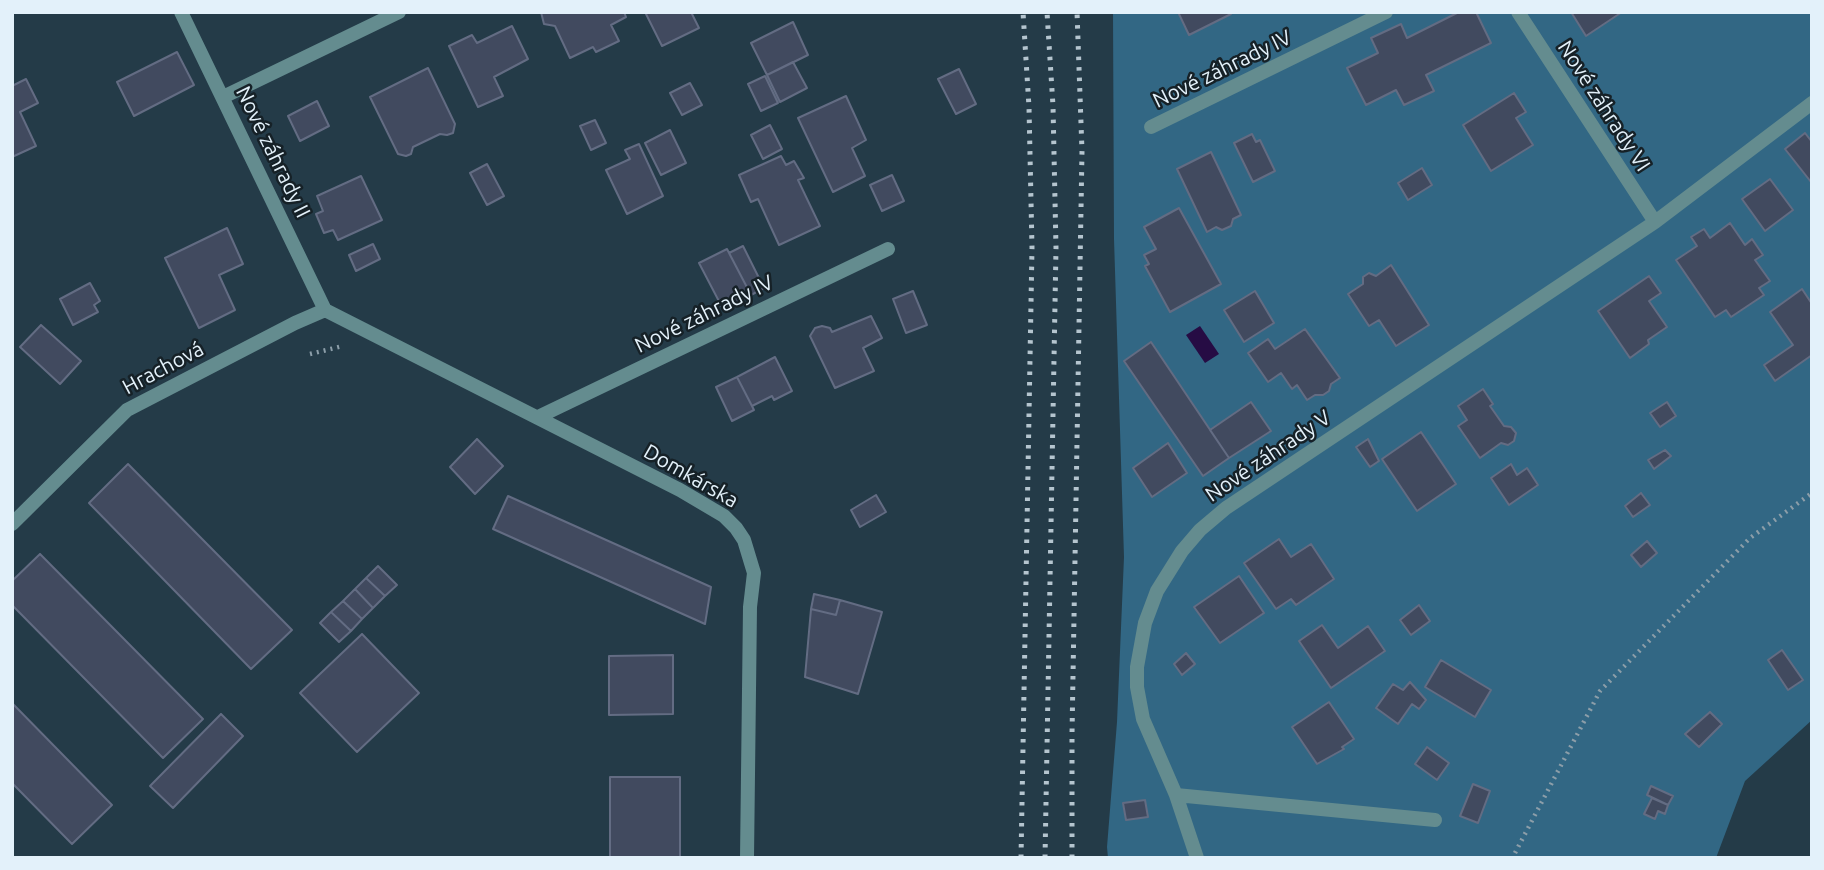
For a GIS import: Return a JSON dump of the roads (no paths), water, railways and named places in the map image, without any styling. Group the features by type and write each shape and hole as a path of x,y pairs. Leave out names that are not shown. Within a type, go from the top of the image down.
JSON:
{"street":[{"name":"Nové záhrady II","path":"181,12 326,310"},
{"path":"223,97 400,12"},
{"name":"Nové záhrady IV","path":"1151,127 1386,12"},
{"name":"Nové záhrady VI","path":"1518,12 1655,222"},
{"name":"Nové záhrady V","path":"1197,858 1176,795 1143,719 1137,687 1137,667 1145,623 1157,591 1182,551 1200,530 1226,508 1655,222 1812,103"},
{"name":"Nové záhrady IV","path":"538,417 888,249"},
{"name":"Domkárska","path":"326,310 691,497 724,516 736,528 744,540 754,573 750,607 747,858"},
{"name":"Hrachová","path":"12,524 127,410 295,323 326,310"},
{"path":"1176,795 1436,820"}],"railway":[{"path":"1021,858 1032,248 1029,107 1023,12"},
{"path":"1045,858 1056,248 1053,106 1047,12"},
{"path":"1072,858 1082,151 1077,12"}]}
